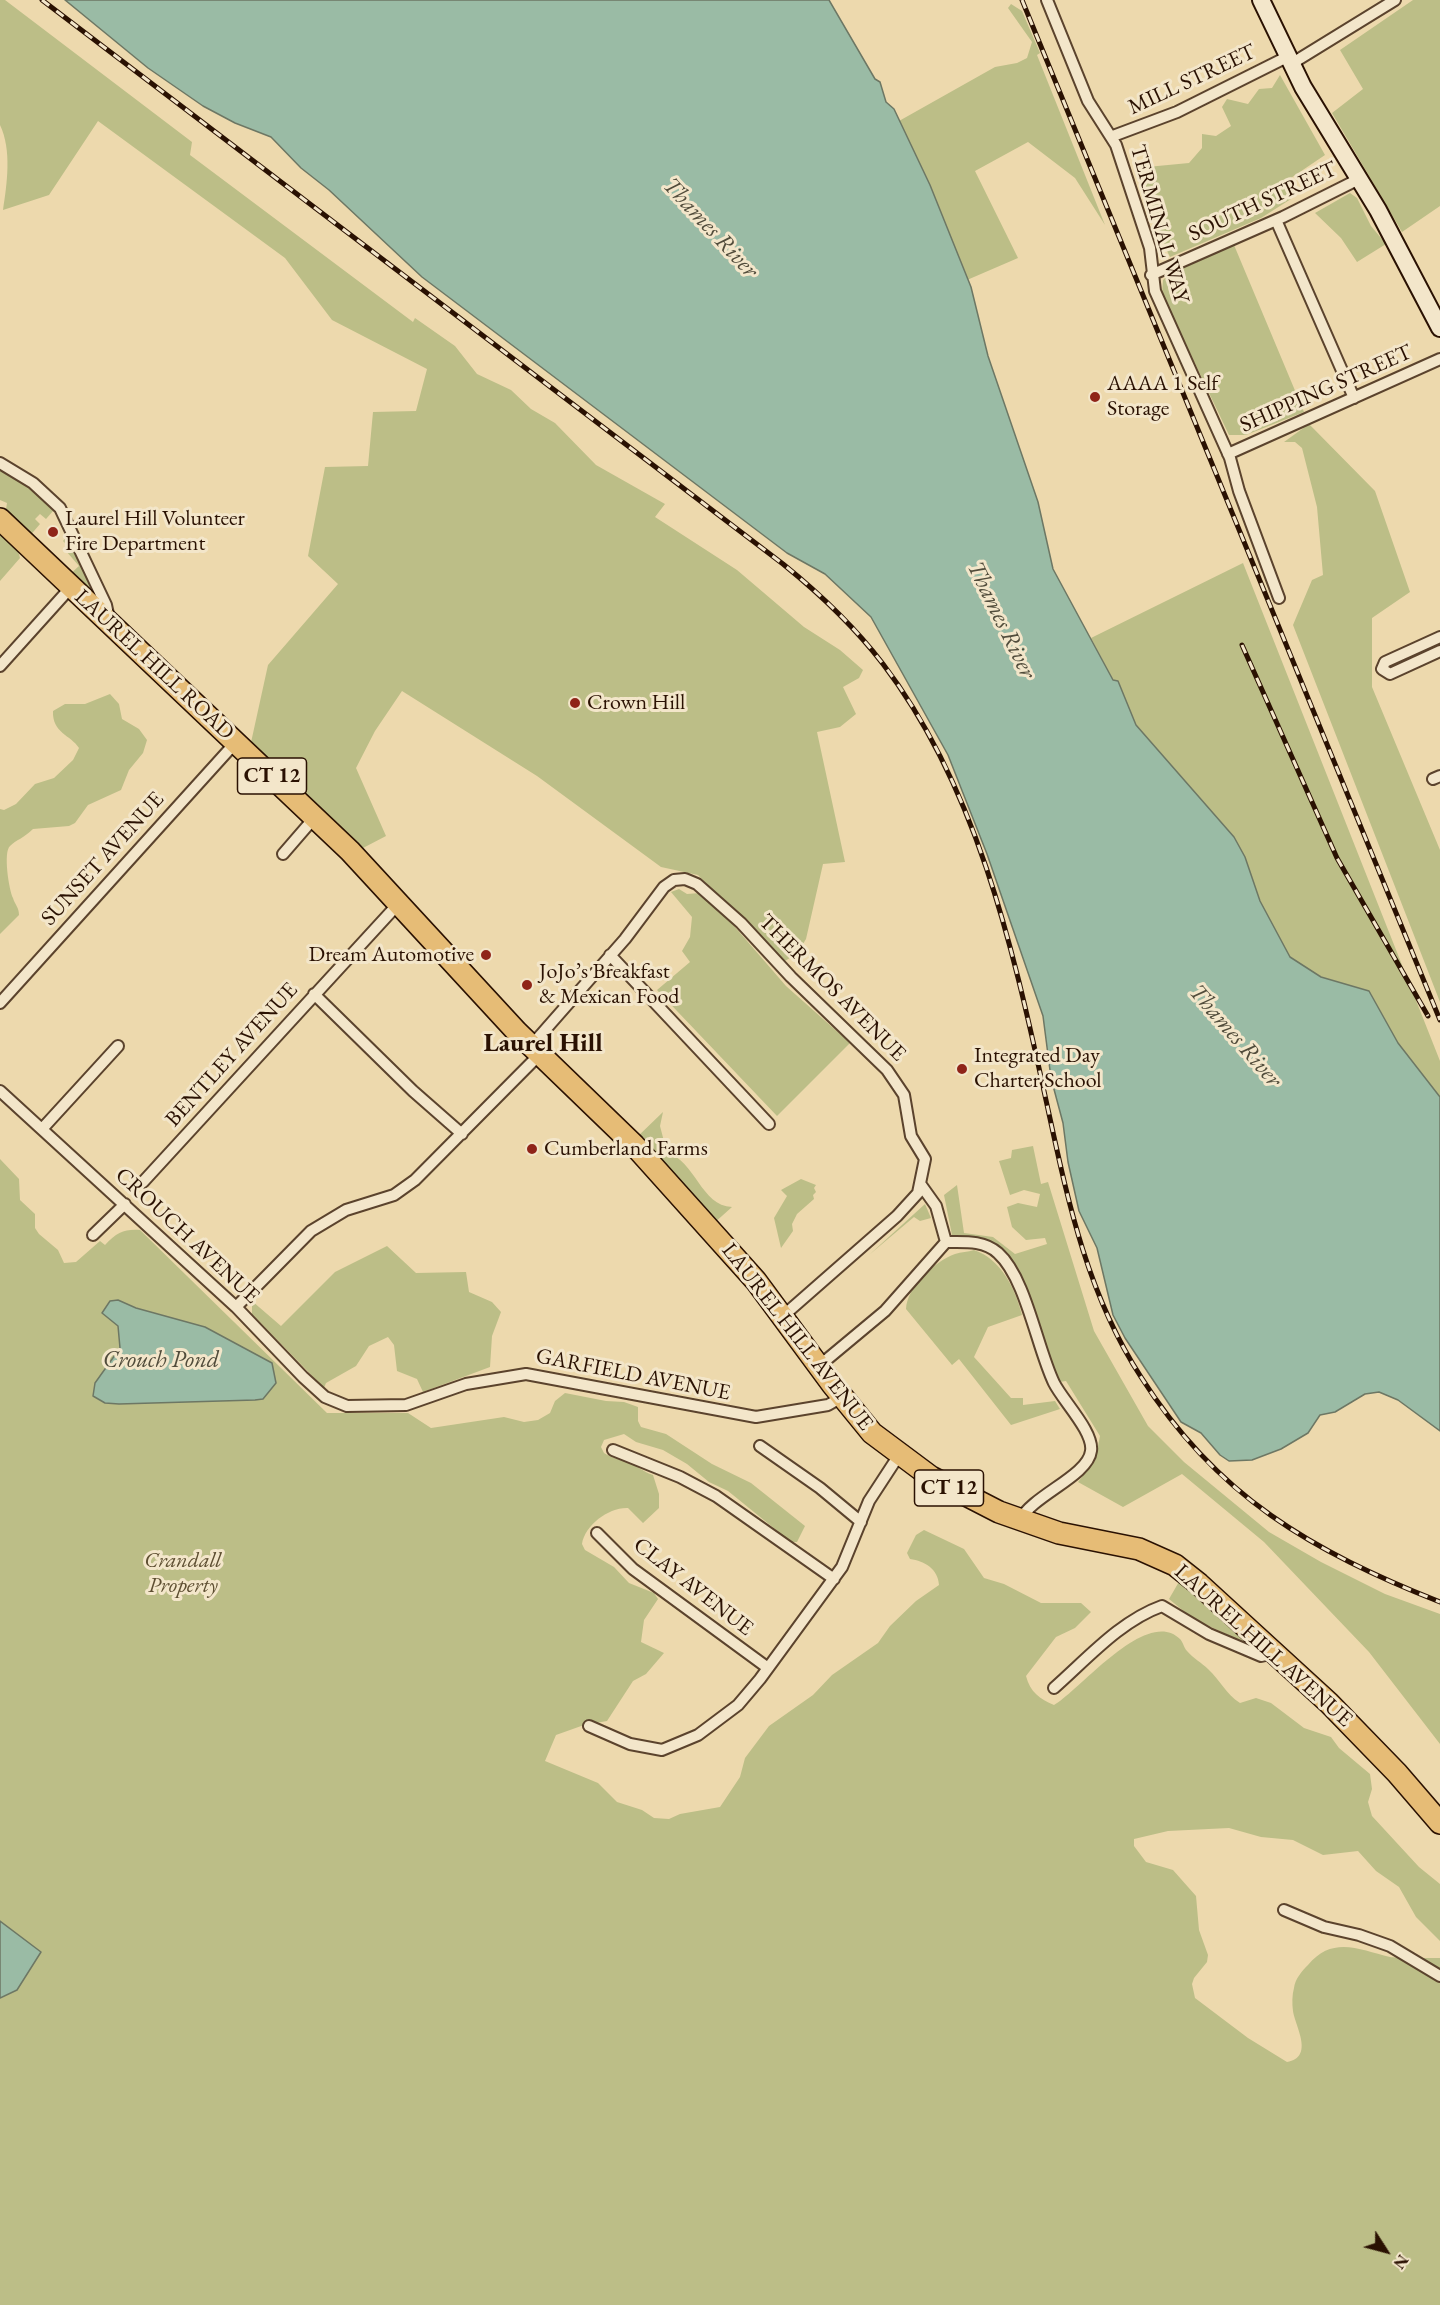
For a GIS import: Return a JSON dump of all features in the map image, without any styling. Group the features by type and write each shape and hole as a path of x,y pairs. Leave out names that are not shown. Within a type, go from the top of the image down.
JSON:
{"highway":[{"name":"LAUREL HILL ROAD","path":"0,519 315,817 399,903 535,1050"},
{"name":"LAUREL HILL AVENUE","path":"535,1050 640,1152 751,1274 869,1430 899,1455 954,1490 1020,1520 1066,1534 1133,1547 1165,1559 1199,1584 1353,1727 1440,1823"}],"main road":[{"path":"1261,0 1289,61 1359,179 1440,328"}],"street":[{"name":"TERMINAL WAY","path":"1047,0 1089,101 1113,136 1150,248 1151,275 1155,291 1228,454 1280,598"},
{"name":"MILL STREET","path":"1113,136 1177,112 1289,61 1395,0"},
{"name":"SOUTH STREET","path":"1151,275 1276,220 1359,179"},
{"path":"1276,220 1354,398"},
{"name":"SHIPPING STREET","path":"1228,454 1440,359"},
{"path":"0,463 33,483 60,508 106,604 109,622"},
{"path":"0,666 72,586"},
{"path":"1440,637 1385,662 1382,669 1390,674 1440,651"},
{"name":"SUNSET AVENUE","path":"0,1003 236,742"},
{"path":"283,854 315,817"},
{"name":"THERMOS AVENUE","path":"236,1307 311,1232 346,1210 383,1201 400,1192 422,1174 462,1134 535,1050 668,883 677,879 697,884 741,923 791,977 895,1080 906,1100 913,1141 925,1159 921,1185"},
{"name":"BENTLEY AVENUE","path":"143,1182 399,903"},
{"path":"610,955 768,1124"},
{"path":"314,994 413,1091 462,1134"},
{"path":"42,1130 118,1046"},
{"name":"CROUCH AVENUE","path":"0,1091 236,1307 300,1375 325,1397 347,1406"},
{"path":"783,1316 912,1202 921,1185 936,1206 946,1242"},
{"path":"93,1235 125,1204"},
{"path":"819,1366 885,1311 946,1242"},
{"path":"946,1242 983,1244 1002,1257 1022,1296 1057,1390 1090,1442 1091,1454 1085,1463 1028,1508 1020,1520"},
{"name":"GARFIELD AVENUE","path":"347,1406 406,1405 466,1384 526,1374 756,1417 828,1405 842,1397"},
{"path":"760,1446 820,1488 861,1522"},
{"path":"613,1450 673,1474 709,1492 751,1519 834,1580"},
{"path":"589,1726 630,1744 658,1750 667,1749 698,1735 733,1709 751,1692 834,1580 845,1562 869,1501 899,1455"},
{"name":"CLAY AVENUE","path":"597,1533 633,1569 768,1668"},
{"path":"1054,1688 1111,1636 1149,1610 1162,1606 1209,1634 1261,1656 1275,1653"},
{"path":"1284,1910 1324,1928 1359,1935 1390,1946 1440,1976"}],"green space":[{"path":"0,0 5,0 192,142 190,155 413,322 415,318 455,346 477,374 511,390 531,409 555,423 596,465 665,504 655,517 737,570 804,627 840,650 863,670 859,678 843,687 856,714 840,727 817,732 845,862 823,864 806,939 797,954 783,962 698,875 661,867 537,776 402,691 375,731 356,768 386,836 363,848 250,747 268,665 338,584 308,556 325,467 368,466 373,412 416,411 427,369 332,320 285,258 98,121 49,195 3,210 8,167 6,145 0,125"},
{"path":"1413,0 1440,0 1440,206 1402,232 1332,113 1363,89 1340,50"},
{"path":"1011,4 1022,11 1040,53 1037,55 1105,225 1075,178 1028,142 975,171 1018,258 967,280 930,185 899,121 995,67 1017,63 1027,58 1032,42 1008,8"},
{"path":"1280,75 1325,155 1288,180 1291,199 1261,218 1170,257 1144,204 1147,167 1189,163 1202,148 1202,134 1216,136 1231,126 1222,107 1227,99 1248,104 1259,89 1272,88"},
{"path":"1350,193 1357,198 1371,226 1386,244 1357,262 1341,238 1315,213"},
{"path":"1234,245 1304,412 1246,435 1229,435 1162,294 1163,280 1168,275"},
{"path":"1309,424 1375,491 1410,592 1372,618 1372,687 1440,850 1440,1002 1293,625 1312,580 1323,575 1317,507 1302,448 1295,442 1284,442"},
{"path":"0,467 23,479 53,511 46,519 40,514 35,519 40,524 28,538 5,516 7,503 0,500"},
{"path":"0,531 18,551 20,558 0,581"},
{"path":"68,535 103,605 68,576 79,566 66,551 69,547 63,541"},
{"path":"1243,563 1440,1061 1440,1097 1398,1043 1371,994 1321,977 1290,957 1260,901 1234,837 1136,725 1118,681 1113,680 1091,638"},
{"path":"110,694 119,704 122,719 139,729 147,740 143,753 129,770 121,790 88,805 75,823 69,826 33,829 10,846 7,856 8,880 19,915 0,934 0,809 4,810 16,804 35,784 54,778 73,760 79,748 59,729 53,711 65,704 85,704"},
{"path":"679,889 687,894 700,893 715,904 786,986 850,1043 777,1116 657,990 690,962 682,951 690,937 692,917 671,892"},
{"path":"663,1112 660,1126 667,1153 677,1157 685,1164 713,1199 721,1205 732,1207 713,1224 635,1139"},
{"path":"1033,1146 1041,1184 1048,1182 1094,1331 1148,1426 1184,1462 1269,1532 1321,1562 1385,1594 1440,1614 1440,1744 1369,1652 1264,1542 1182,1474 1123,1507 1078,1482 1095,1461 1100,1436 1066,1381 1059,1382 1051,1369 1023,1288 983,1240 952,1235 944,1195 957,1185 964,1233 993,1237 1015,1254 1047,1244 1045,1238 1026,1240 1012,1227 1007,1207 1018,1203 1037,1207 1040,1194 1024,1190 1010,1195 999,1161 1011,1158 1012,1150"},
{"name":"Crandall Property","path":"0,1159 19,1179 20,1200 35,1214 35,1228 58,1250 64,1263 76,1262 100,1241 105,1245 121,1232 140,1230 327,1413 408,1413 431,1428 504,1417 524,1422 538,1420 550,1413 555,1401 565,1393 624,1402 638,1407 638,1421 641,1427 666,1434 712,1464 751,1483 805,1526 797,1542 791,1542 728,1491 709,1482 687,1464 663,1450 636,1442 624,1434 604,1440 601,1447 604,1453 653,1475 659,1494 659,1508 643,1523 628,1508 621,1508 606,1514 588,1530 582,1544 585,1550 614,1567 629,1583 654,1593 658,1599 644,1620 641,1642 664,1653 646,1674 633,1681 607,1721 584,1725 556,1735 545,1761 598,1783 617,1802 642,1810 654,1818 669,1819 680,1814 720,1807 740,1777 745,1758 769,1726 813,1695 832,1675 878,1643 890,1626 916,1601 939,1585 936,1574 930,1567 910,1559 907,1553 916,1535 924,1530 964,1549 984,1578 1004,1584 1041,1603 1081,1603 1091,1612 1075,1628 1056,1637 1026,1676 1033,1691 1049,1703 1054,1705 1066,1697 1132,1641 1150,1633 1166,1632 1180,1639 1187,1651 1208,1669 1240,1703 1256,1698 1271,1703 1304,1728 1331,1737 1339,1748 1370,1774 1372,1789 1368,1802 1372,1816 1419,1867 1440,1884 1440,1941 1416,1917 1399,1887 1376,1871 1358,1851 1323,1855 1293,1840 1261,1837 1229,1828 1168,1831 1134,1839 1134,1846 1146,1862 1173,1870 1196,1896 1199,1930 1208,1955 1207,1962 1192,1984 1195,1998 1248,2038 1287,2062 1295,2059 1302,2048 1293,2008 1295,1985 1297,1978 1317,1956 1337,1947 1347,1947 1390,1957 1440,1958 1440,2305 0,2305"},
{"path":"801,1179 816,1185 814,1199 797,1214 792,1224 793,1231 781,1248 774,1218 787,1196 781,1190"},
{"path":"925,1204 931,1218 920,1221 914,1217 869,1255"},
{"path":"387,1246 416,1273 466,1272 469,1292 492,1302 501,1312 492,1336 490,1367 423,1392 417,1379 397,1371 394,1345 388,1337 369,1346 356,1366 326,1383 324,1388 252,1314 252,1301 281,1326 335,1272"},
{"path":"974,1250 992,1260 1006,1276 1022,1315 988,1327 974,1357 1011,1398 1023,1398 1023,1405 1055,1401 1060,1409 1011,1425 959,1359 952,1365 906,1309 911,1292 923,1276 939,1262 955,1254"},
{"path":"1180,1580 1262,1651 1192,1618 1169,1599"}],"water":[{"name":"Thames River","path":"65,0 829,0 875,79 880,82 886,102 894,109 930,185 971,287 988,356 1038,502 1053,569 1113,680 1118,681 1136,725 1234,837 1245,857 1260,901 1290,957 1321,977 1369,991 1398,1043 1440,1097 1440,1431 1398,1400 1379,1392 1365,1394 1335,1412 1320,1415 1308,1433 1281,1449 1252,1460 1229,1461 1220,1455 1201,1433 1181,1422 1125,1338 1113,1315 1097,1248 1079,1211 1068,1162 1063,1123 1051,1078 1043,1016 987,854 948,755 871,617 825,574 787,553 422,277 329,190 301,168 271,137 235,123 203,106 148,68"},
{"name":"Crouch Pond","path":"118,1300 136,1308 205,1327 272,1363 276,1383 263,1399 255,1400 105,1403 93,1396 95,1383 120,1348 118,1326 102,1313 110,1301"},
{"path":"0,1921 41,1952 17,1990 0,1998"}],"railway":[{"path":"42,0 783,564 823,599 860,637 883,664 915,711 943,762 986,868 1004,923 1032,1035 1060,1166 1079,1238 1091,1274 1121,1344 1170,1419 1202,1456 1235,1487 1271,1515 1309,1540 1394,1583 1440,1602"},
{"path":"1022,0 1440,1020"},
{"path":"1242,645 1337,858 1428,1016"}],"place":[{"name":"AAAA 1 Self Storage","path":"1095,397"},
{"name":"Laurel Hill Volunteer Fire Department","path":"53,532"},
{"name":"Crown Hill","path":"575,703"},
{"name":"Dream Automotive","path":"486,955"},
{"name":"JoJo’s Breakfast & Mexican Food","path":"527,985"},
{"name":"Integrated Day Charter School","path":"962,1069"},
{"name":"Cumberland Farms","path":"532,1149"}],"district":[{"name":"Laurel Hill","path":"543,1044"}]}
